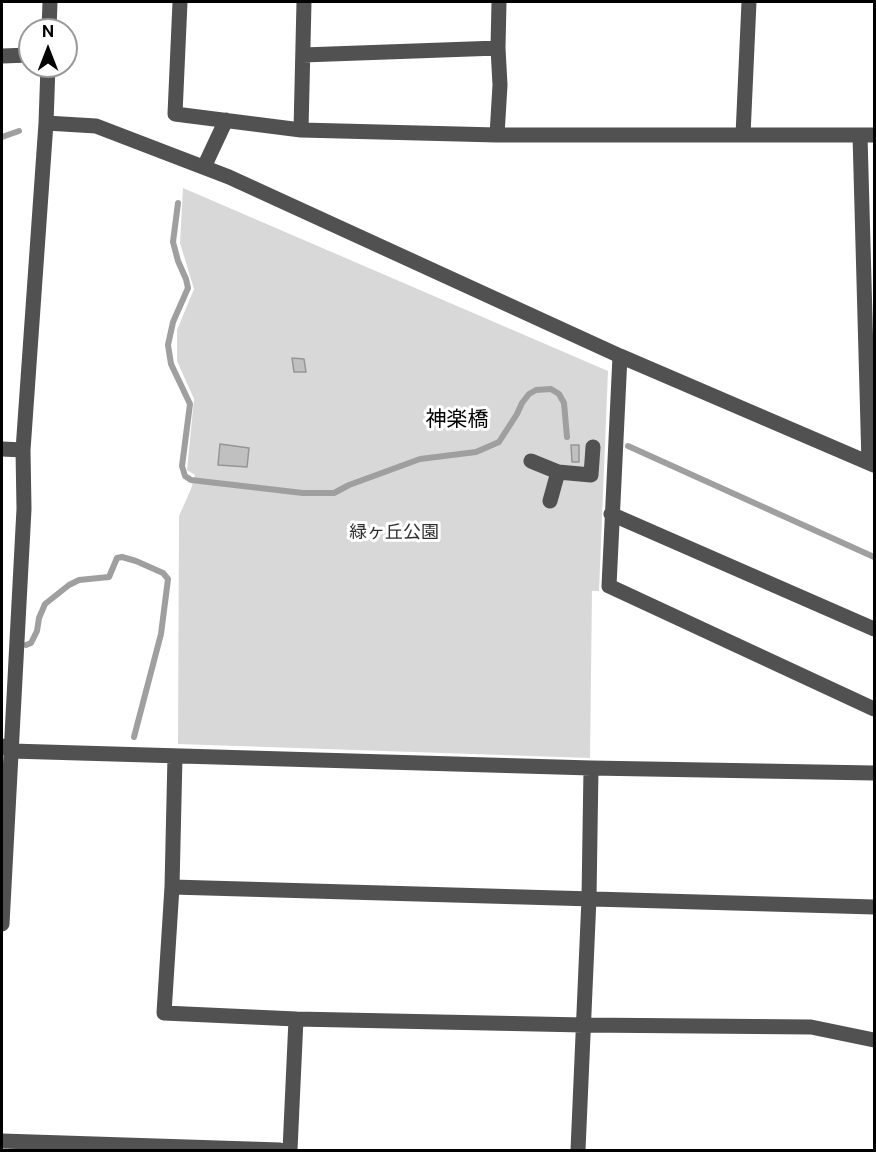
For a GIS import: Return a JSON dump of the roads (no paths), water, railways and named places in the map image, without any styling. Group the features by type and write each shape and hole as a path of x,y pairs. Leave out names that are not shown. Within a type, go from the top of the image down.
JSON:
{"street":[{"path":"49,18 50,2"},
{"path":"46,123 96,126 204,167 620,356 872,464 867,135 497,135 301,130 175,114 180,2"},
{"path":"301,130 304,2"},
{"path":"497,135 500,85 498,2"},
{"path":"743,135 749,2"},
{"path":"303,55 498,48"},
{"path":"2,56 18,55"},
{"path":"2,924 6,749 24,509 23,450 48,78"},
{"path":"204,167 226,120"},
{"path":"620,356 609,586 874,709"},
{"path":"531,461 558,472 591,476 593,447"},
{"path":"2,449 23,450"},
{"path":"550,501 558,472"},
{"path":"611,514 874,629"},
{"path":"6,749 591,768 874,773"},
{"path":"175,756 172,887 164,1013 296,1019 811,1027 874,1040"},
{"path":"578,1150 589,898 591,768"},
{"path":"172,887 874,907"},
{"path":"290,1150 296,1019"},
{"path":"2,1141 280,1150"}],"waterway":[{"path":"2,137 19,131"},
{"path":"178,203 173,242 188,288 173,322 168,345 171,364 190,404 182,466 185,476 191,480 303,493 334,493 349,485 420,459 476,452 499,442 522,403 529,394 536,390 551,389 559,394 564,403 567,437"},
{"path":"628,446 874,557"},
{"path":"26,645 31,643 37,631 45,604 79,580 109,577 117,558 136,561 163,573 168,579 161,634 134,737"}],"district":[{"name":"神楽橋","path":"457,420"}],"park label":[{"name":"緑ヶ丘公園","path":"394,532"}]}
